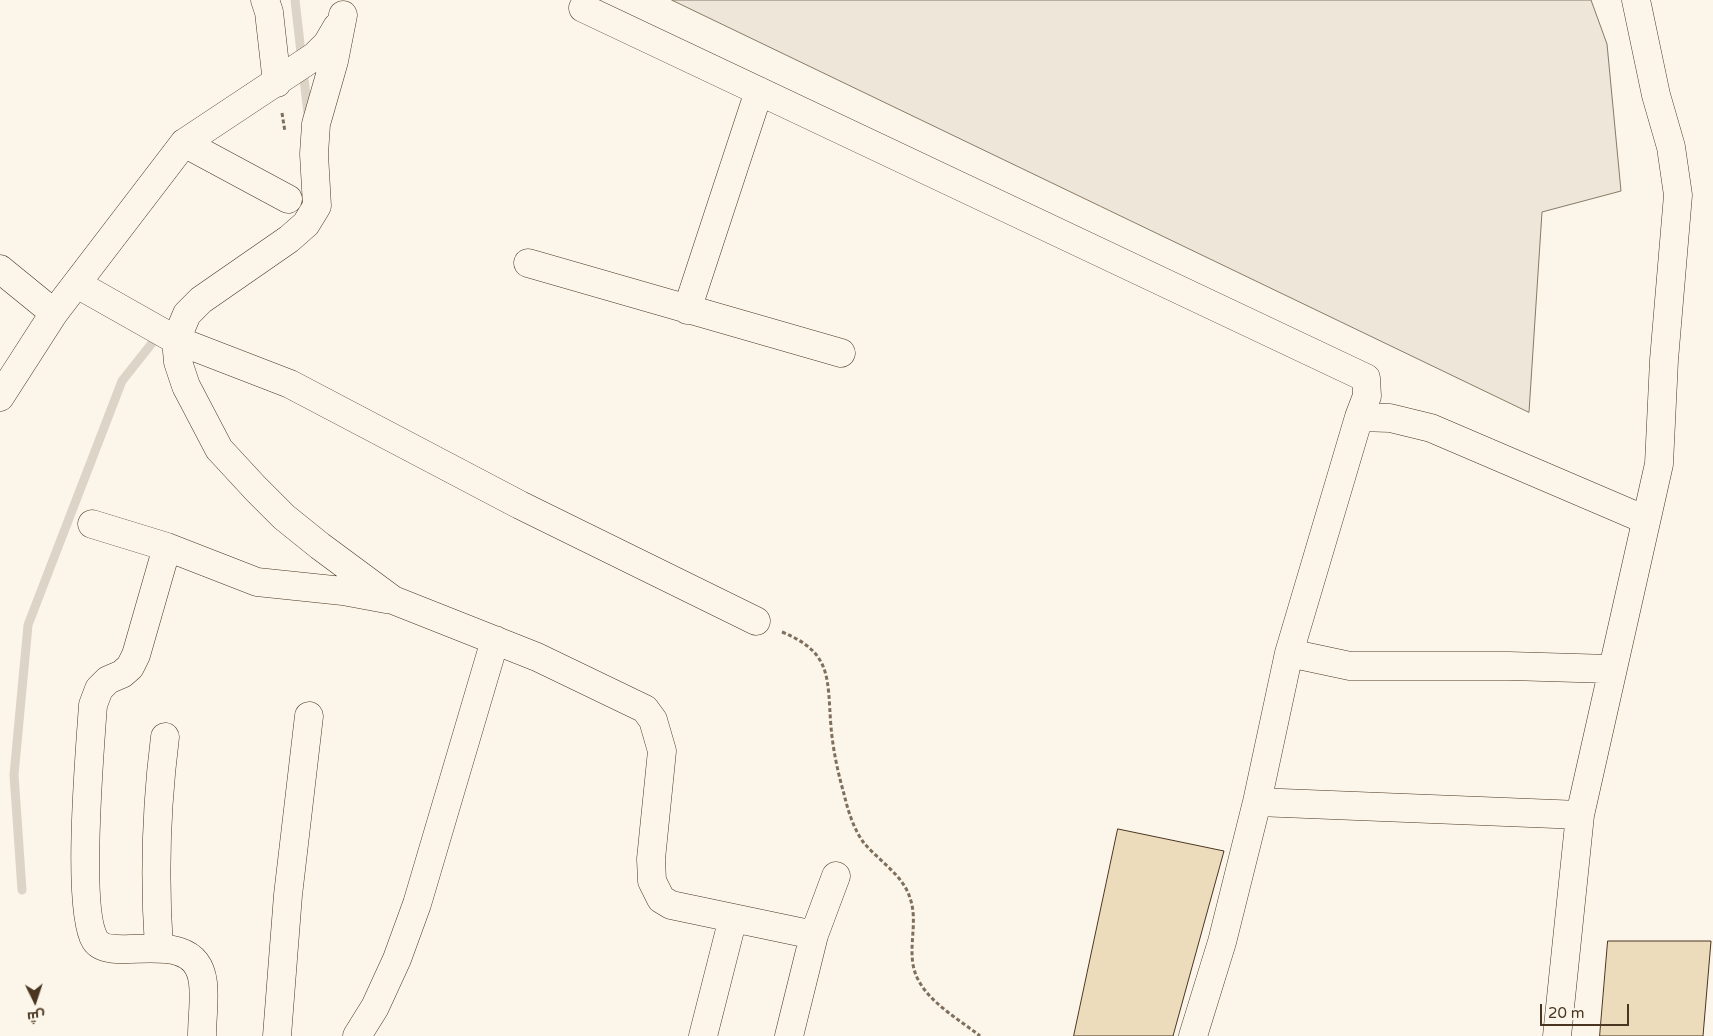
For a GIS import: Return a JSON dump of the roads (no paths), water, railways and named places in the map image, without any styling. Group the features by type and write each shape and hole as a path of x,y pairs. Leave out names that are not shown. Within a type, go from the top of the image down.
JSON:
{"street":[{"path":"266,0 281,80"},
{"path":"1557,1036 1580,815 1611,669 1659,464 1664,360 1678,195 1672,147 1656,94 1636,0"},
{"path":"0,397 54,313 184,143 315,56 327,44 348,8"},
{"path":"348,8 316,124 314,154 317,206 306,224 289,239 202,300 187,314 176,340 178,362 186,386 219,450 284,517 393,600"},
{"path":"583,8 1366,378 1367,396 1359,417 1289,653 1257,802 1222,942 1192,1036"},
{"path":"687,310 759,91"},
{"path":"184,143 288,199"},
{"path":"528,263 841,353"},
{"path":"0,270 54,313"},
{"path":"77,284 176,340 290,384 520,506 756,621"},
{"path":"1359,417 1390,418 1431,428 1646,520"},
{"path":"92,524 167,548 257,582 343,591 393,600 537,657 645,709 653,720 662,752 651,859 652,881 661,899 671,906 814,935"},
{"path":"167,548 136,655 130,667 122,674 108,680 98,689 93,705 86,836 87,899 93,938 99,946 109,949 159,948 180,952 191,959 199,969 203,983 202,1036"},
{"path":"357,1036 375,1007 397,959 417,904 495,640"},
{"path":"1289,653 1350,666 1509,666 1611,669"},
{"path":"277,1036 288,895 309,716"},
{"path":"159,948 156,859 157,799 165,737"},
{"path":"1257,802 1580,815"},
{"path":"789,1036 814,935 836,876"},
{"path":"703,1036 733,918"}],"waterway":[{"path":"295,0 308,114"},
{"path":"22,890 14,775 28,625 122,381 160,333"}]}
